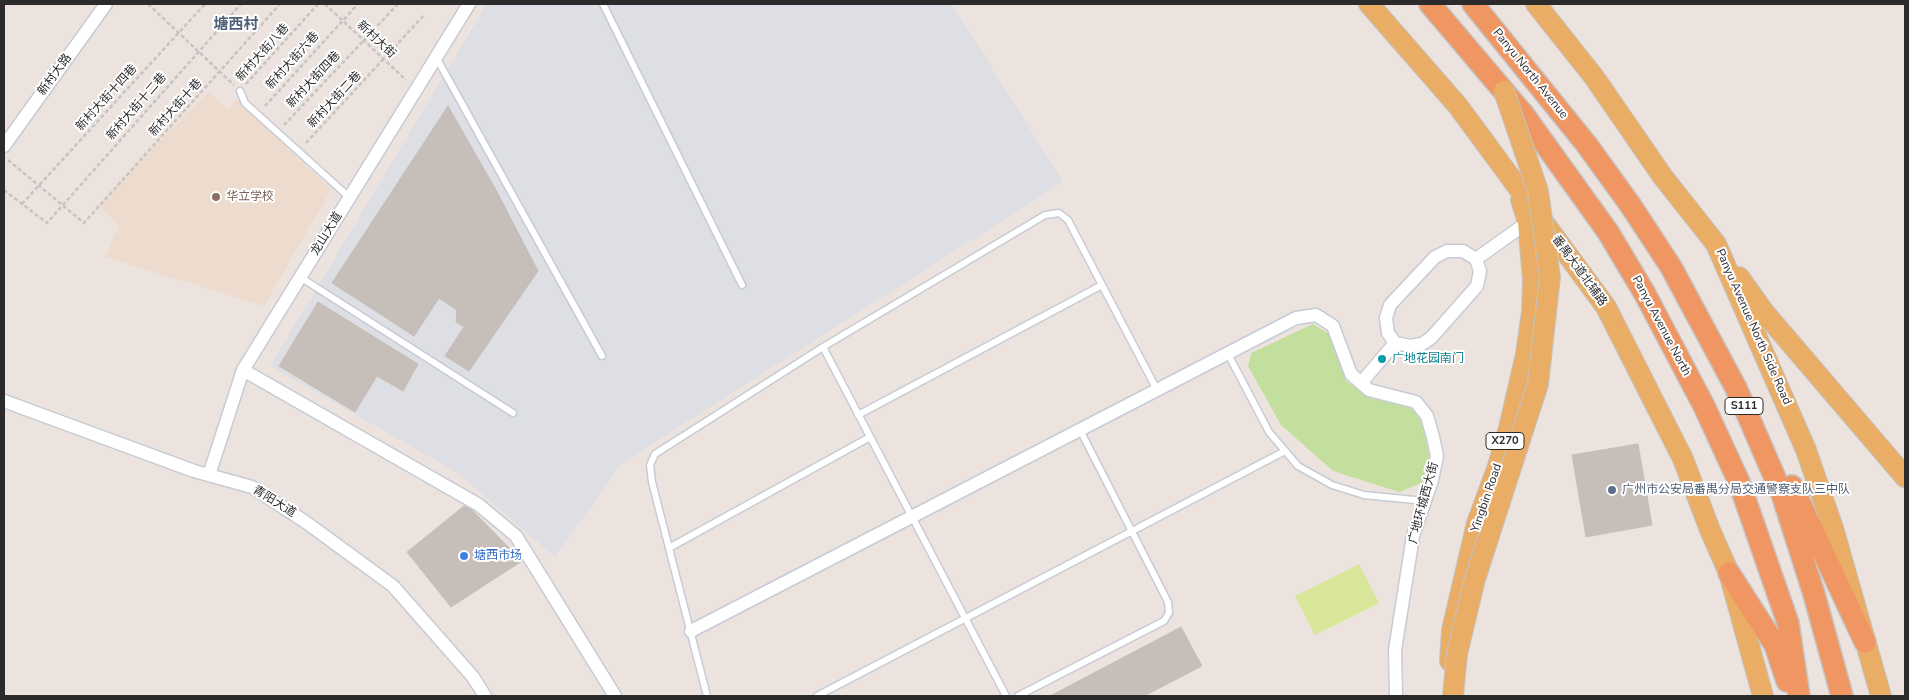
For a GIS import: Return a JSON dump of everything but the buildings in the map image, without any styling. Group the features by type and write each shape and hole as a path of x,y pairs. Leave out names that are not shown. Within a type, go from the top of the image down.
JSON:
{"highway":[{"name":"Panyu Avenue North","path":"1430,4 1524,115 1608,232 1645,294 1704,406 1739,482 1788,623 1799,696"},
{"name":"Panyu North Avenue","path":"1473,4 1586,145 1631,206 1671,268 1736,388"},
{"path":"1481,4 1494,30"},
{"path":"1736,388 1785,472 1865,642"},
{"name":"S111","path":"1736,388 1782,494 1814,594 1842,696"},
{"path":"1729,574 1774,645 1792,696"}],"main road":[{"name":"番禺大道北辅路","path":"1369,4 1458,106 1606,306 1683,459 1729,574"},
{"name":"Panyu Avenue North Side Road","path":"1536,4 1594,77 1663,176 1716,244 1806,450 1833,528 1881,696"},
{"path":"1453,696 1457,654 1475,579 1538,384 1550,277 1538,191 1504,91"},
{"name":"Yingbin Road","path":"1453,696 1449,666 1452,630 1477,523 1507,438 1526,354 1532,312 1533,280 1528,222 1515,184"},
{"path":"1716,244 1764,312 1905,477"},
{"path":"1729,574 1763,696"}],"street":[{"name":"新村大路","path":"4,146 106,4"},
{"name":"龙山大道","path":"209,475 244,370 469,4"},
{"path":"1476,259 1528,222"},
{"path":"1447,251 1463,251 1476,259 1480,271 1477,286 1431,338 1422,344 1410,346 1395,343 1388,333 1386,318 1390,305 1435,257 1447,251"},
{"path":"691,631 1296,318 1316,314 1333,326 1350,374 1361,383 1395,343"},
{"path":"244,370 479,505 516,536 615,696"},
{"name":"广地环城西大街","path":"1361,383 1369,390 1416,402 1427,416 1437,456 1426,501 1413,536 1398,631 1396,696"},
{"name":"青阳大道","path":"4,401 134,450 252,487 394,586 473,676 485,696"}],"lane":[{"path":"603,4 742,285"},
{"path":"436,57 602,356"},
{"path":"240,91 245,103 349,197"},
{"path":"707,696 652,482 650,464 655,454 823,347 1045,215 1059,213 1068,220 1157,390"},
{"path":"300,277 513,413"},
{"path":"858,414 1102,285"},
{"path":"823,347 1006,696"},
{"path":"1228,354 1269,432 1298,466 1332,485 1364,495 1426,501"},
{"path":"1018,696 1164,621 1169,613 1168,602 1080,430"},
{"path":"669,548 870,437"},
{"path":"817,696 1285,451"}],"path":[{"path":"148,4 240,91"},
{"name":"新村大街十四巷","path":"22,204 204,4"},
{"name":"新村大街十二巷","path":"22,204 47,223 241,4"},
{"name":"新村大街十巷","path":"62,205 84,223 280,4"},
{"name":"新村大街八巷","path":"240,91 318,4"},
{"name":"新村大街","path":"325,4 416,89"},
{"name":"新村大街六巷","path":"257,114 358,4"},
{"name":"新村大街四巷","path":"277,132 398,4"},
{"name":"新村大街二巷","path":"299,152 425,14"},
{"path":"4,156 62,205"},
{"path":"4,190 22,204"}],"shaded area":[{"path":"487,4 952,4 1063,182 622,463 555,557 458,473 270,366"},
{"name":"华立学校","path":"208,92 228,109 237,99 331,190 264,306 105,257 119,226 98,205"}],"green space":[{"path":"1313,324 1329,334 1346,381 1370,398 1410,407 1422,420 1429,456 1422,483 1399,492 1333,471 1281,425 1248,366 1251,353"},
{"path":"1359,564 1379,603 1315,635 1295,596"}],"place":[{"name":"华立学校","path":"216,197"},
{"name":"广地花园南门","path":"1382,359"},
{"name":"广州市公安局番禺分局交通警察支队三中队","path":"1612,490"},
{"name":"塘西市场","path":"464,556"}],"district":[{"name":"塘西村","path":"236,25"}]}
